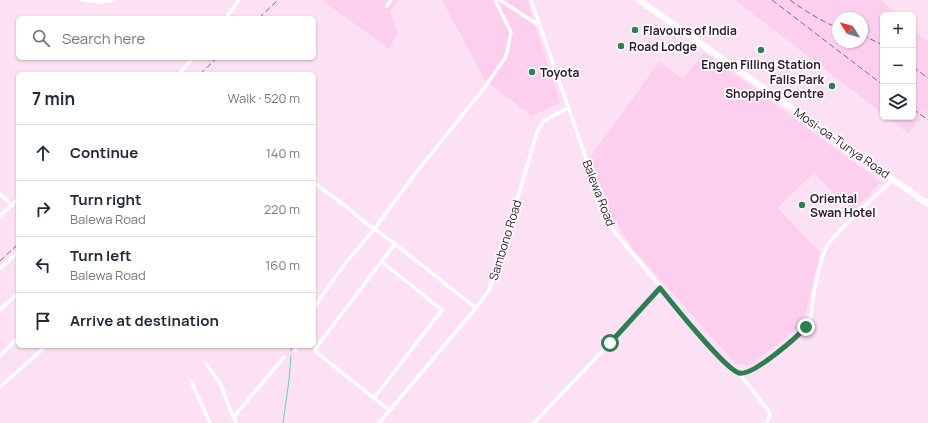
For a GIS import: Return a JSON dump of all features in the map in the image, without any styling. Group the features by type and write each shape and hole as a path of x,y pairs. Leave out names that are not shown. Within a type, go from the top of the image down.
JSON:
{"highway":[{"name":"Mosi-oa-Tunya Road","path":"639,0 928,204"}],"street":[{"path":"82,0 92,2 114,0"},
{"path":"227,16 239,0"},
{"path":"387,6 391,0"},
{"path":"316,305 344,265 375,228 505,58 511,32 495,0"},
{"path":"500,0 540,26"},
{"name":"Balewa Road","path":"532,0 568,108 612,229 713,350 730,367 739,373 768,410 770,414 767,423"},
{"path":"181,72 191,60"},
{"name":"Sambono Road","path":"379,423 476,308 489,290 496,272 537,132 544,120 568,108"},
{"path":"739,373 744,374 779,352 806,327 810,316 822,258 827,246 842,228 893,179"},
{"path":"316,184 375,228 476,308"},
{"path":"0,194 12,205"},
{"path":"0,216 16,201"},
{"path":"316,348 395,244"},
{"path":"0,270 16,254"},
{"path":"374,398 442,310 382,262"},
{"path":"534,423 660,288"},
{"path":"0,310 16,295"},
{"path":"0,356 16,340"},
{"path":"0,387 44,348"},
{"path":"316,348 316,352 389,410"},
{"path":"235,422 237,413 284,357"},
{"path":"206,363 220,383 235,422"},
{"path":"191,381 210,423"}],"shaded area":[{"path":"322,0 399,0 390,11 398,33 389,49"},
{"path":"442,0 527,0 560,103 532,116 485,80"},
{"path":"735,0 881,0 894,12 880,12 880,112"},
{"path":"916,32 928,42 928,109 908,133 891,120 916,120"},
{"path":"704,52 881,182 852,212 814,173 777,208 820,252 804,320 800,327 750,365 736,364 634,250 610,213 590,157 659,62 683,79"}],"waterway":[{"path":"283,423 291,356"}],"railway":[{"path":"261,16 278,0"},
{"path":"772,0 882,84"},
{"path":"790,0 813,16 832,25"},
{"path":"868,38 880,44"},
{"path":"202,72 215,60"},
{"path":"916,69 928,78"},
{"path":"916,111 928,120"},
{"path":"0,261 16,246"}],"place":[{"name":"Flavours of India","path":"635,30"},
{"name":"Road Lodge","path":"621,46"},
{"name":"Engen Filling Station","path":"761,50"},
{"name":"Toyota","path":"532,72"},
{"name":"Falls Park Shopping Centre","path":"832,86"},
{"name":"Oriental Swan Hotel","path":"802,205"}],"route":[{"path":"610,343 660,288 713,350 730,367 739,373 744,374 779,352 806,327"}]}
